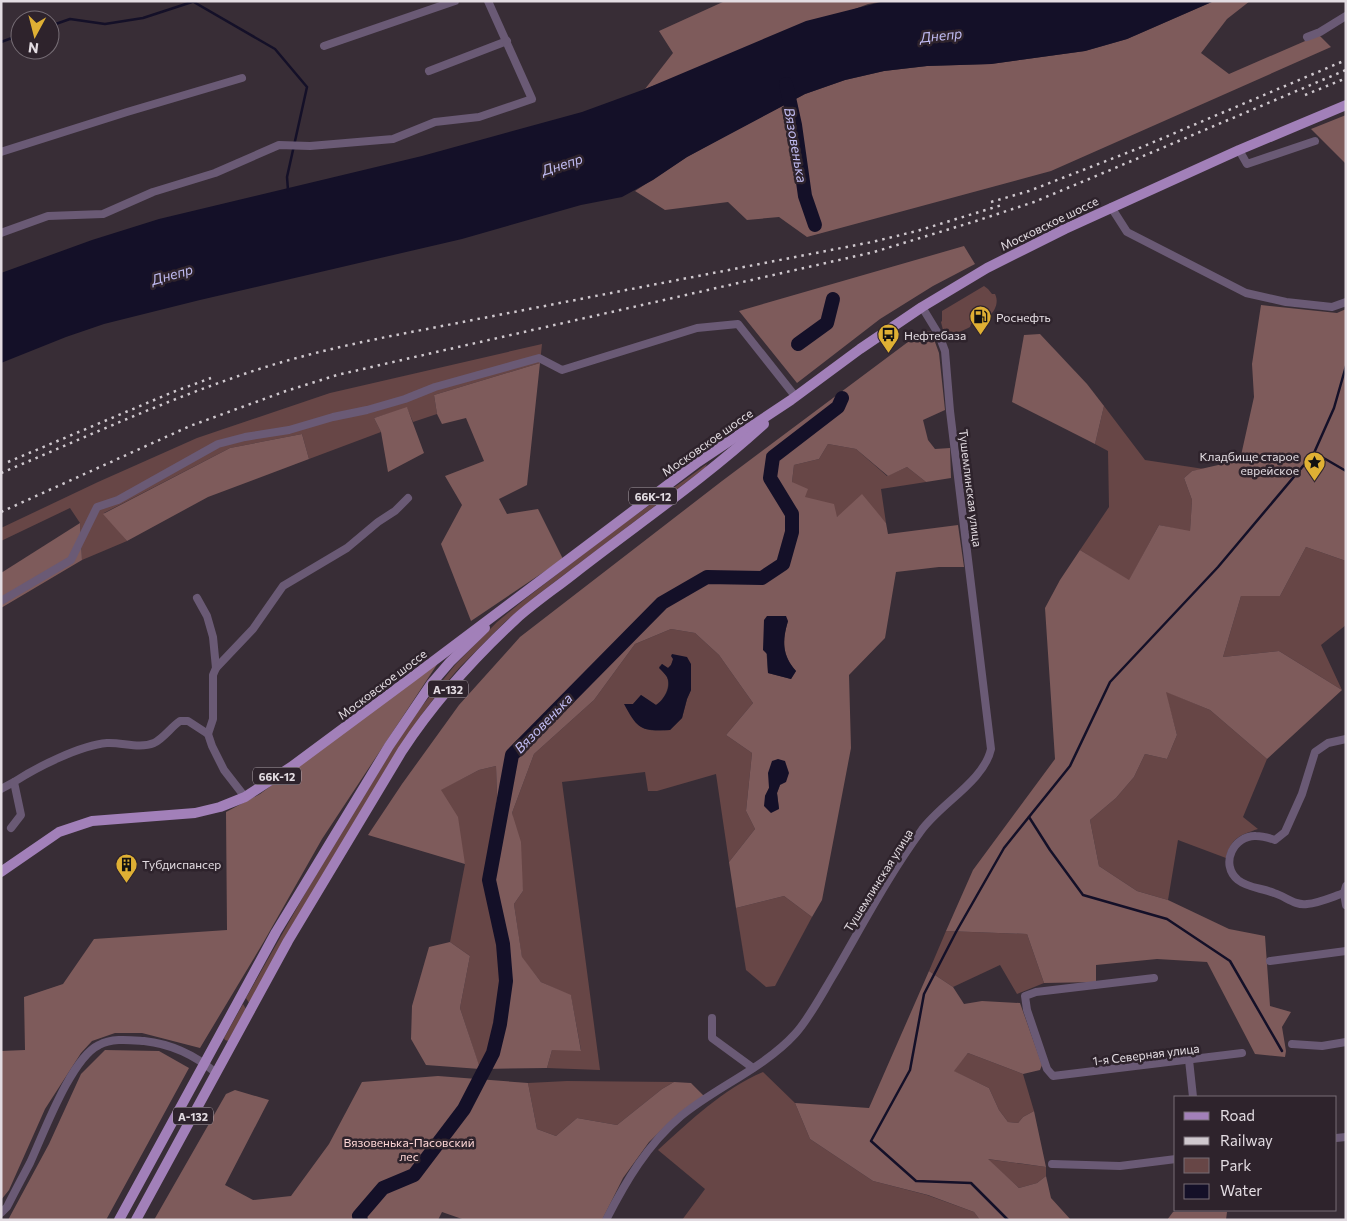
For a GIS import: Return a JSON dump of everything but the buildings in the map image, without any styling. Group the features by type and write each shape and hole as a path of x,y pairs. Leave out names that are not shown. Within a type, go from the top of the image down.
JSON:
{"main road":[{"name":"Московское шоссе","path":"1,872 59,832 92,821 195,813 220,807 245,797 412,678 518,596 698,462 793,398 922,306 1016,252 1239,150 1346,105"},
{"name":"А-132","path":"136,1220 288,941 420,724 445,692 468,666 518,618 730,455 793,398"},
{"name":"А-132","path":"119,1220 276,932 408,717 431,684 450,662 518,596"}],"street":[{"path":"324,46 455,1"},
{"path":"1,233 48,216 103,214 153,192 214,173 279,145 310,146 393,139 435,122 479,117 532,98 488,1"},
{"path":"1307,37 1320,32 1346,16"},
{"path":"429,71 507,41"},
{"path":"1,152 242,78"},
{"path":"1239,150 1247,164 1315,142"},
{"path":"1111,208 1127,232 1246,293 1286,302 1332,307 1346,302"},
{"name":"Тушемлинская улица","path":"606,1220 626,1181 649,1148 682,1116 774,1053 796,1034 890,878 922,830 937,812 986,764 991,749 950,412 945,351 939,335 922,306"},
{"path":"1,601 71,560 97,507 118,500 218,444 245,437 289,430 333,417 367,410 405,399 435,387 539,358 562,370 697,328 738,324 793,398"},
{"path":"245,797 224,770 208,734 213,719 213,676 216,668 253,629 283,586 346,548 378,522 395,512 408,498"},
{"path":"197,598 207,616 216,668"},
{"path":"1,789 35,769 93,747 107,744 140,746 154,743 180,720 188,721 208,734"},
{"path":"1346,739 1328,743 1315,752 1302,794 1285,832 1275,840 1255,835 1242,840 1231,850 1229,867 1237,879 1247,885 1306,905 1345,890 1346,905"},
{"path":"11,828 21,815 14,782"},
{"path":"1270,961 1346,951"},
{"name":"1-я Северная улица","path":"1154,978 1036,992 1025,996 1027,1010 1047,1069 1053,1076 1242,1053"},
{"path":"712,1018 712,1038 753,1068"},
{"path":"1,1213 7,1207 30,1163 56,1102 86,1054 99,1045 120,1040 158,1043 191,1055 216,1073"},
{"path":"1292,1044 1322,1046 1346,1042"},
{"path":"1189,1060 1192,1096"},
{"path":"1052,1164 1120,1166 1174,1159"}],"green space":[{"path":"725,1 885,1 868,4 645,89 673,53 659,31"},
{"path":"1214,1 1250,1 1227,19 1201,53 1229,74 1319,35 1331,47 1051,171 807,237 779,217 747,220 728,202 665,210 635,191 687,157 727,135 805,94 845,80 884,71 927,66 991,64 1085,51 1127,39"},
{"path":"1346,115 1346,164 1311,129"},
{"path":"964,246 975,264 933,286 880,319 797,383 739,311"},
{"path":"984,286 992,294 995,294 997,303 990,315 971,324 970,327 954,333 943,330 941,322 942,311"},
{"path":"1261,305 1337,313 1346,309 1346,561 1306,547 1280,596 1241,596 1223,657 1279,651 1342,690 1267,759 1210,710 1166,692 1177,735 1167,759 1145,754 1134,777 1116,798 1090,820 1099,866 1137,891 1168,900 1229,929 1265,936 1270,1006 1291,1012 1282,1027 1286,1051 1285,1057 1255,1054 1207,962 1157,959 1096,965 1096,982 1044,983 1027,934 946,931 973,870 1055,759 1045,608 1060,580 1080,550 1129,580 1159,525 1190,531 1192,500 1184,478 1192,471 1240,460 1254,397 1252,364"},
{"path":"931,331 939,353 945,410 923,420 928,440 935,449 950,448 951,478 926,482 907,467 888,476 856,449 828,444 819,459 794,465 792,482 808,489 805,497 834,504 837,517 862,494 886,523 888,534 958,525 964,567 939,567 896,572 885,638 849,675 851,748 822,900 812,917 784,896 736,908 729,862 755,829 746,811 752,753 726,735 753,703 719,655 695,633 671,629 635,644 594,700 534,754 512,813 521,842 523,891 514,904 522,957 541,982 571,995 581,1051 552,1050 547,1068 480,1069 426,1065 411,1039 412,1006 429,947 450,942 470,956 460,1008 480,1068 488,1052 501,980 492,912 484,880 497,796 496,766 479,770 441,790 458,817 465,864 368,835 402,784 459,705 520,637 722,481 920,333","holes":["764,620 788,621 784,648 791,665 796,671 791,679 768,673","780,785 777,793 779,809 765,796 769,788"]},
{"path":"1040,334 1087,384 1104,406 1095,444 1012,402 1024,335"},
{"path":"542,344 540,363 434,395 437,414 413,422 407,408 374,418 381,432 309,459 302,434 230,448 104,513 127,541 82,560 80,523 70,508 1,541 1,528 197,438 330,393"},
{"path":"540,363 527,485 499,499 507,514 538,509 563,559 471,621 441,544 462,505 445,476 484,461 466,418 442,424 437,414 434,395"},
{"path":"1104,406 1145,460 1204,469 1192,471 1184,478 1192,500 1190,532 1159,525 1129,581 1080,550 1109,507 1108,451 1095,444"},
{"path":"407,407 424,453 388,472 381,432 374,418"},
{"path":"302,434 309,459 208,497 127,541 103,514 230,448"},
{"path":"828,444 856,449 887,476 907,467 926,482 881,489 886,523 875,511 837,517 804,497 792,482 794,465 819,459"},
{"path":"707,464 705,468 536,596 505,622 441,689 419,718 249,1003 246,998 320,867 414,716 455,665 497,622 525,599 612,532"},
{"path":"80,523 82,560 1,608 1,573"},
{"path":"1306,547 1346,561 1346,625 1321,645 1342,690 1279,651 1223,657 1241,596 1280,596"},
{"path":"671,629 695,633 719,655 753,703 726,735 752,753 746,811 755,829 729,862 716,774 657,791 648,791 645,772 562,782 600,1070 547,1068 552,1050 581,1050 571,996 541,982 522,958 514,904 523,891 512,813 534,754 594,700 635,644","holes":["674,659 691,690 682,718 670,730 652,730 642,727 634,719 625,704 633,704 641,695 656,705 659,703 664,697 668,685 667,677 659,667 662,664 668,668"]},
{"path":"440,660 322,839 200,1048 142,1033 115,1033 92,1041 81,1053 45,1109 9,1190 1,1200 1,1051 25,1050 24,997 63,984 94,939 227,930 226,812 260,794"},
{"path":"1165,691 1210,710 1267,759 1243,817 1258,829 1237,838 1228,851 1226,858 1178,840 1168,900 1137,891 1099,866 1090,820 1116,798 1134,777 1145,754 1167,759 1177,735"},
{"path":"496,766 497,796 484,880 492,912 501,980 488,1052 480,1069 460,1008 470,956 450,942 465,864 440,790 479,770"},
{"path":"784,896 812,917 775,986 766,987 746,970 736,908"},
{"path":"946,931 1027,934 1044,983 1017,994 1000,965 953,987 929,971"},
{"path":"929,971 953,987 964,1004 982,1001 1020,1003 1042,1065 1040,1070 1023,1074 968,1053 954,1071 989,1088 999,1110 1008,1122 1018,1123 1023,1117 1034,1111 1046,1167 988,1159 1019,1188 1037,1183 1046,1176 1051,1198 1071,1220 980,1220 974,1212 928,1195 873,1181 810,1139 795,1103 869,1108"},
{"path":"243,1004 246,1009 228,1041 225,1040 224,1038"},
{"path":"105,1050 159,1051 189,1068 106,1220 8,1220 49,1144 81,1074"},
{"path":"968,1053 1023,1074 1034,1111 1023,1117 1018,1123 1008,1122 999,1110 989,1088 953,1071"},
{"path":"763,1072 795,1103 810,1139 873,1181 927,1195 974,1212 980,1220 682,1220 705,1189 658,1150 695,1117 734,1087"},
{"name":"Вязовенька-Пасовский лес","path":"438,1076 528,1083 537,1129 556,1136 577,1118 617,1125 662,1089 674,1082 691,1083 705,1097 678,1114 649,1142 623,1178 602,1220 465,1220 442,1212 438,1220 154,1220 226,1094 235,1090 269,1100 225,1185 253,1200 291,1196 329,1144 362,1082"},
{"path":"567,1081 674,1082 662,1089 617,1125 577,1118 556,1136 537,1129 528,1083"},
{"path":"987,1159 1046,1167 1046,1176 1037,1183 1019,1188"},
{"path":"1173,1212 1227,1212 1226,1220 1167,1220"}],"water":[{"name":"Днепр","path":"885,1 1214,1 1127,39 1085,51 991,64 927,66 884,71 845,80 805,94 687,157 653,180 622,197 581,205 462,239 104,324 1,363 1,273 92,240 159,219 422,156 582,112 645,89 806,21"},
{"path":"767,616 786,616 788,621 784,648 791,665 796,671 791,679 768,673 767,654 763,650 764,620"},
{"path":"672,654 687,657 691,664 691,690 682,718 670,730 646,729 637,724 624,704 633,704 641,695 656,705 662,700 669,685 666,676 659,668 662,664 668,668 671,665"},
{"path":"778,759 785,761 789,773 786,782 780,785 777,793 779,809 771,813 764,806 765,796 769,788 768,773 772,761"}],"waterway":[{"path":"192,1 275,49 307,87 287,177 288,190"},
{"path":"60,22 70,19 105,24 143,18 192,2"},
{"path":"1,42 10,39"},
{"name":"Вязовенька","path":"786,84 795,125 805,196 815,225"},
{"name":"Вязовенька","path":"798,344 827,323 833,299"},
{"path":"1008,1220 971,1183 916,1181 871,1141 910,1070 924,994 956,932 1004,848 1070,766 1110,682 1218,567 1314,453 1334,408 1346,366"},
{"name":"Вязовенька","path":"361,1220 359,1216 383,1188 414,1175 464,1109 493,1053 500,1024 506,981 503,944 489,880 512,755 662,603 707,577 762,578 783,564 792,532 792,514 770,478 773,457 838,407 842,398"},
{"path":"1315,453 1346,471"},
{"path":"1029,817 1050,850 1083,895 1167,919 1230,961 1282,1051"}],"railway":[{"path":"991,202 1029,191 1142,147 1346,60"},
{"path":"1,512 190,426 286,391 337,375 874,252 1034,202 1346,70"},
{"path":"1305,95 1344,79"},
{"path":"1,473 201,389 310,354 391,336 872,242 917,231 1002,205"},
{"path":"8,462 173,392 211,378"}],"place":[{"name":"Роснефть","path":"980,336"},
{"name":"Нефтебаза","path":"888,354"},
{"name":"Кладбище старое еврейское","path":"1315,482"},
{"name":"Тубдиспансер","path":"126,883"}]}
